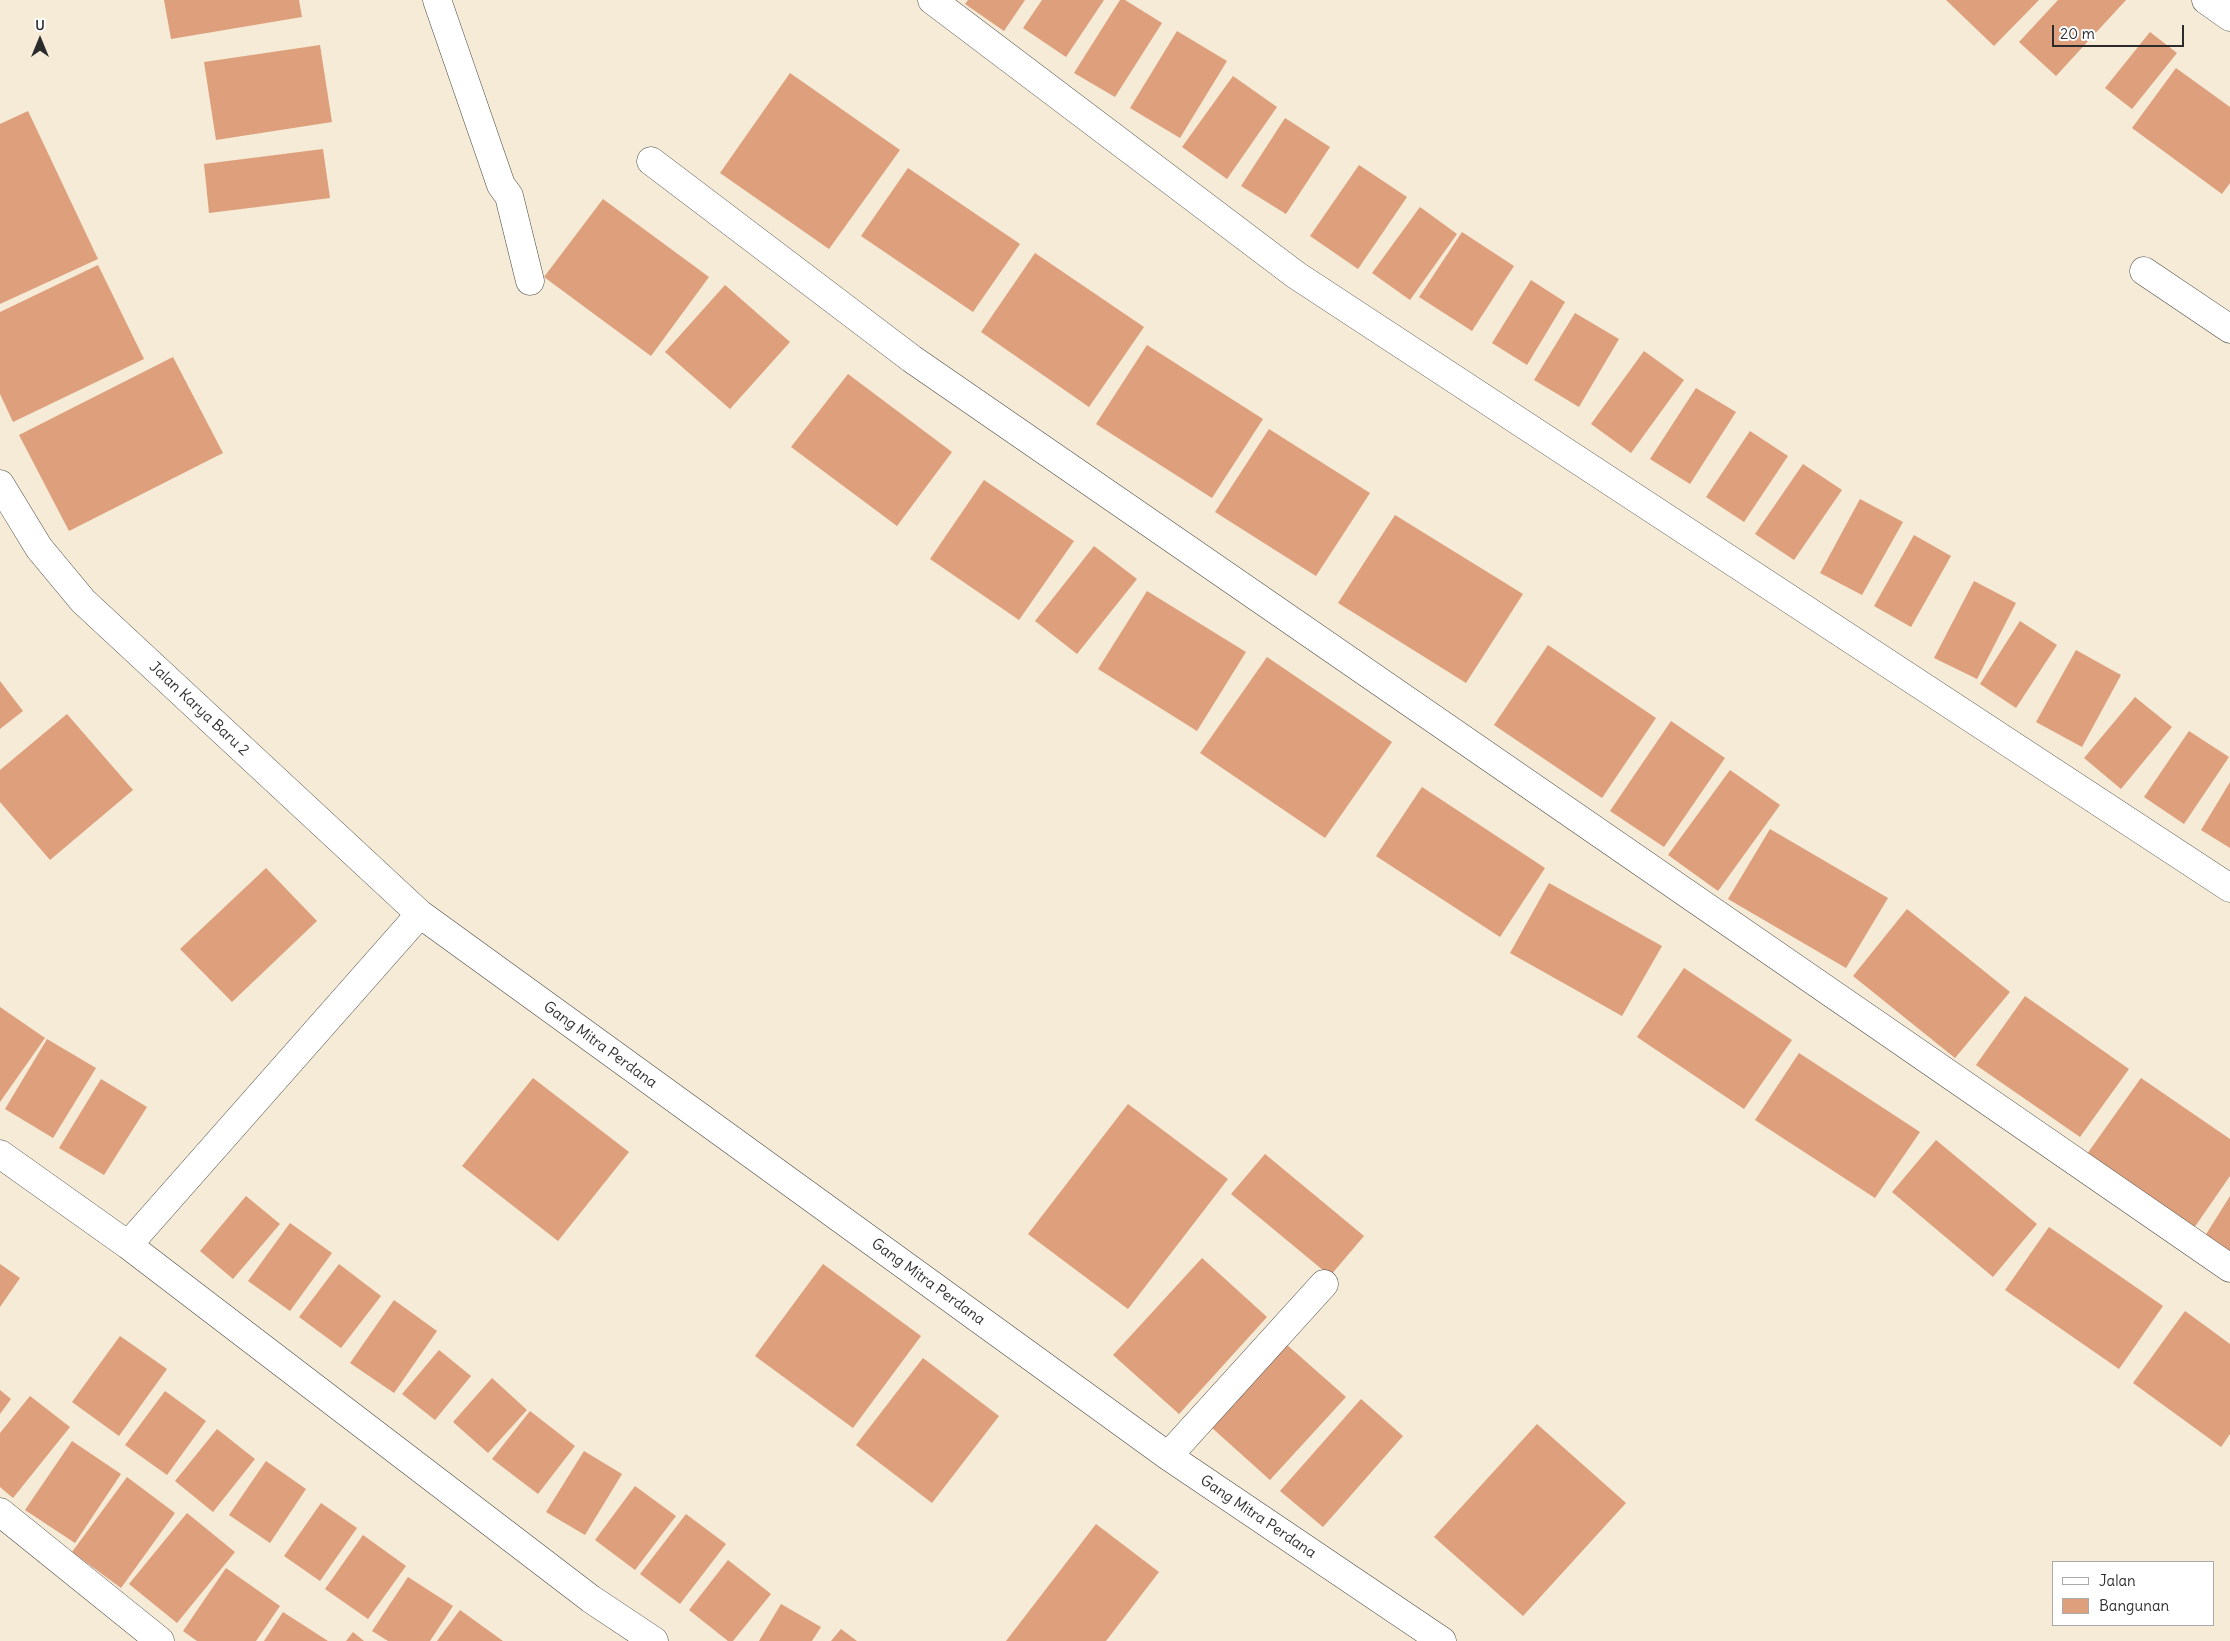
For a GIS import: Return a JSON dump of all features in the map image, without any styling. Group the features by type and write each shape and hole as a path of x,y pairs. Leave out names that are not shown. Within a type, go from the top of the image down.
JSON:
{"street":[{"path":"437,0 502,185 509,196 530,281"},
{"path":"932,0 1296,275 2230,888"},
{"path":"2206,0 2230,17"},
{"path":"651,161 912,359 2230,1268"},
{"path":"2144,271 2230,329"},
{"name":"Jalan Karya Baru 2","path":"0,484 39,548 83,601 420,914"},
{"path":"128,1245 420,914"},
{"name":"Gang Mitra Perdana","path":"420,914 1168,1456 1442,1641"},
{"path":"0,1154 128,1245 591,1599 654,1641"},
{"path":"1168,1456 1324,1284"},
{"path":"0,1512 160,1641"}],"building":[{"path":"164,0 299,0 302,17 171,39"},
{"path":"968,0 1025,0 1004,31 965,4"},
{"path":"1042,0 1104,0 1066,57 1023,28"},
{"path":"1120,0 1125,0 1162,23 1115,97 1074,73"},
{"path":"1946,0 2039,0 1994,46"},
{"path":"2058,0 2126,0 2056,76 2019,42"},
{"path":"1177,31 1227,61 1180,138 1130,108"},
{"path":"2150,32 2177,53 2132,109 2105,88"},
{"path":"320,45 332,122 216,140 204,62"},
{"path":"2176,68 2230,107 2230,183 2222,194 2132,128"},
{"path":"790,73 900,150 829,249 720,173"},
{"path":"1233,76 1277,107 1227,179 1182,147"},
{"path":"28,111 98,259 0,304 0,124"},
{"path":"1285,118 1330,147 1286,214 1241,186"},
{"path":"323,149 330,198 209,213 204,164"},
{"path":"1359,165 1407,197 1358,269 1310,236"},
{"path":"908,168 1020,244 973,312 861,236"},
{"path":"603,199 709,277 651,356 544,277"},
{"path":"1420,207 1457,234 1410,300 1372,273"},
{"path":"1462,232 1514,266 1472,331 1419,297"},
{"path":"1035,253 1144,327 1089,407 981,332"},
{"path":"98,265 144,359 13,422 0,394 0,312"},
{"path":"1531,280 1565,302 1527,365 1492,343"},
{"path":"725,285 790,342 730,409 665,352"},
{"path":"1575,313 1619,339 1579,407 1534,380"},
{"path":"1147,345 1263,419 1212,498 1096,424"},
{"path":"1644,351 1684,380 1631,453 1591,424"},
{"path":"173,357 223,453 69,531 19,435"},
{"path":"848,374 952,452 897,526 791,447"},
{"path":"1696,388 1736,412 1690,484 1650,459"},
{"path":"1269,429 1370,493 1316,576 1215,512"},
{"path":"1750,431 1788,456 1744,522 1706,497"},
{"path":"1803,464 1842,490 1794,560 1755,534"},
{"path":"984,480 1074,541 1019,620 930,559"},
{"path":"1860,499 1903,522 1862,595 1820,573"},
{"path":"1395,515 1523,594 1466,683 1338,603"},
{"path":"1914,535 1951,556 1911,627 1874,606"},
{"path":"1094,546 1137,579 1077,654 1035,621"},
{"path":"1974,581 2016,603 1977,679 1934,658"},
{"path":"1147,591 1246,652 1197,731 1098,669"},
{"path":"2020,621 2057,645 2016,708 1980,684"},
{"path":"1548,645 1656,718 1602,798 1494,725"},
{"path":"2076,650 2121,675 2082,747 2036,722"},
{"path":"1267,657 1392,742 1325,838 1200,753"},
{"path":"0,681 23,711 0,729"},
{"path":"2135,697 2172,727 2121,789 2084,758"},
{"path":"67,714 133,790 50,860 0,802 0,770"},
{"path":"1671,721 1725,758 1664,847 1610,811"},
{"path":"2189,731 2229,757 2184,824 2144,797"},
{"path":"1730,770 1780,805 1718,891 1668,855"},
{"path":"2230,782 2230,848 2201,830"},
{"path":"1422,787 1545,868 1500,937 1376,856"},
{"path":"1770,829 1888,898 1846,968 1728,899"},
{"path":"266,868 317,921 232,1002 180,949"},
{"path":"1549,883 1662,946 1622,1016 1510,953"},
{"path":"1907,909 2010,992 1955,1058 1853,976"},
{"path":"1684,968 1792,1040 1744,1109 1637,1037"},
{"path":"2025,996 2129,1069 2080,1137 1976,1065"},
{"path":"0,1007 45,1038 0,1102"},
{"path":"47,1039 96,1068 53,1138 5,1109"},
{"path":"1799,1053 1920,1132 1875,1198 1755,1120"},
{"path":"533,1078 629,1152 558,1241 462,1166"},
{"path":"2141,1078 2230,1139 2230,1176 2194,1228 2087,1154"},
{"path":"101,1079 147,1107 104,1175 59,1148"},
{"path":"1128,1104 1228,1179 1128,1309 1028,1234"},
{"path":"1936,1140 2037,1224 1993,1277 1892,1192"},
{"path":"1265,1154 1364,1236 1330,1276 1231,1194"},
{"path":"246,1196 280,1224 233,1279 200,1251"},
{"path":"2230,1196 2230,1251 2205,1236"},
{"path":"290,1223 332,1253 290,1311 248,1281"},
{"path":"2049,1227 2163,1306 2119,1369 2005,1290"},
{"path":"1202,1258 1267,1317 1179,1414 1113,1355"},
{"path":"0,1264 20,1278 0,1307"},
{"path":"339,1264 381,1296 341,1348 299,1317"},
{"path":"823,1264 921,1336 853,1428 755,1356"},
{"path":"394,1300 437,1331 394,1393 350,1363"},
{"path":"2185,1311 2230,1344 2230,1434 2221,1447 2133,1383"},
{"path":"120,1336 167,1369 119,1436 72,1402"},
{"path":"1286,1344 1346,1397 1270,1480 1211,1427"},
{"path":"439,1350 471,1376 435,1420 402,1394"},
{"path":"923,1358 999,1416 932,1503 856,1445"},
{"path":"492,1378 527,1410 488,1453 453,1422"},
{"path":"0,1390 11,1399 0,1414"},
{"path":"165,1391 206,1421 167,1475 125,1445"},
{"path":"30,1396 70,1427 13,1498 0,1487 0,1433"},
{"path":"1361,1399 1403,1436 1323,1527 1280,1491"},
{"path":"530,1411 575,1446 538,1494 492,1459"},
{"path":"1537,1424 1626,1503 1523,1616 1434,1537"},
{"path":"217,1429 255,1459 213,1512 175,1481"},
{"path":"72,1441 121,1474 75,1543 25,1510"},
{"path":"584,1451 622,1474 585,1535 546,1512"},
{"path":"266,1461 306,1489 270,1543 229,1515"},
{"path":"127,1477 175,1513 121,1588 72,1552"},
{"path":"635,1486 676,1516 635,1570 595,1540"},
{"path":"321,1503 357,1528 320,1581 284,1556"},
{"path":"187,1513 235,1552 177,1623 129,1584"},
{"path":"686,1514 726,1544 680,1604 640,1574"},
{"path":"1096,1524 1159,1572 1106,1641 1006,1641"},
{"path":"363,1535 406,1566 368,1619 325,1589"},
{"path":"728,1560 771,1594 733,1641 728,1641 689,1610"},
{"path":"226,1568 280,1606 256,1641 197,1641 183,1631"},
{"path":"408,1577 453,1606 430,1641 388,1641 372,1631"},
{"path":"781,1604 821,1627 812,1641 759,1641"},
{"path":"460,1610 503,1641 437,1641"},
{"path":"283,1612 328,1641 264,1641"},
{"path":"841,1629 857,1641 831,1641"},
{"path":"353,1632 364,1641 346,1641"}]}
